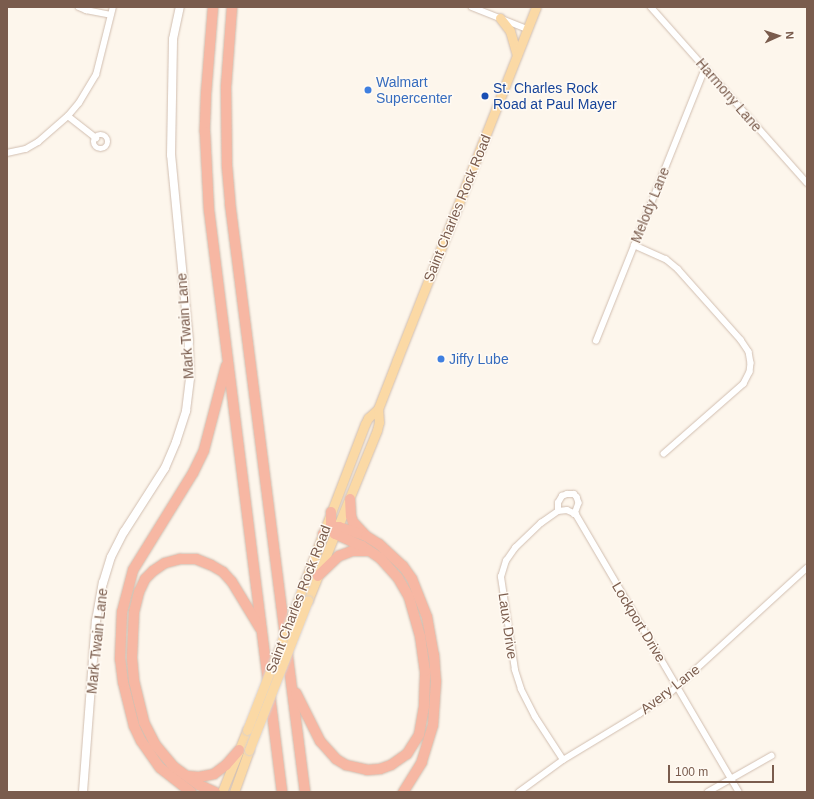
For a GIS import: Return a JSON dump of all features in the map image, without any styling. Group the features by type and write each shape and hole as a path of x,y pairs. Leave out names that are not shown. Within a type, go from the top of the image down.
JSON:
{"highway":[{"path":"213,7 206,94 206,171 213,248 282,792"},
{"path":"232,7 226,87 226,143 230,203 305,792"},
{"path":"192,792 173,780 160,768 141,741 134,726 123,682 120,659 122,612 132,570 186,486 204,450 227,360"},
{"path":"350,499 351,516 359,530 392,554 412,578 423,602 432,636 436,681 433,726 422,762 402,792"},
{"path":"291,684 320,741 336,759 346,765 367,770 380,769 400,760 414,745 422,723 425,687 423,652 417,621 404,587 389,567 371,552 335,529 331,512"},
{"path":"323,534 335,529 366,536"},
{"path":"318,576 339,556 359,550 371,552"},
{"path":"215,792 185,776 169,762 155,744 144,722 134,681 132,634 134,612 139,592 145,580 152,571 165,563 180,559 196,559 223,572 232,582 262,631"},
{"path":"185,776 199,777 214,774 226,765 239,750"}],"main road":[{"name":"Saint Charles Rock Road","path":"234,792 335,529 350,499 377,430 379,422 378,409 536,7"},
{"path":"500,18 510,31 517,55"},
{"name":"Saint Charles Rock Road","path":"222,792 305,582 365,424 368,418 378,409"}],"street":[{"path":"78,7 111,15"},
{"path":"7,153 26,149 38,142 68,116 89,89 96,76 113,7"},
{"name":"Mark Twain Lane","path":"83,792 96,621 103,583 111,557 165,468 176,442 186,411 190,378 189,341 171,155 173,39 180,7"},
{"path":"472,7 527,29"},
{"name":"Harmony Lane","path":"651,7 807,183"},
{"name":"Melody Lane","path":"596,342 705,68"},
{"path":"68,116 96,138"},
{"path":"634,245 666,259 678,269 741,340 748,352 750,363 750,372 744,384 664,454"},
{"path":"558,511 558,503 562,496 574,494 579,503 575,514"},
{"name":"Laux Drive","path":"563,760 535,717 521,690 515,670 501,577 506,562 515,548 541,523 558,511 567,510 575,514"},
{"name":"Lockport Drive","path":"575,514 739,792"},
{"name":"Avery Lane","path":"519,792 563,760 639,714 677,687 807,568"},
{"path":"708,792 771,756"}],"place":[{"name":"Walmart Supercenter","path":"368,90"},
{"name":"St. Charles Rock Road at Paul Mayer","path":"485,96"},
{"name":"Jiffy Lube","path":"441,359"}]}
